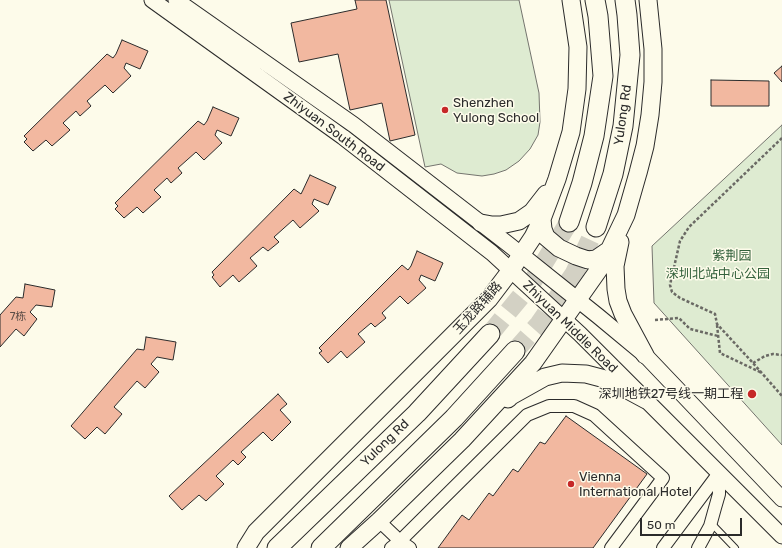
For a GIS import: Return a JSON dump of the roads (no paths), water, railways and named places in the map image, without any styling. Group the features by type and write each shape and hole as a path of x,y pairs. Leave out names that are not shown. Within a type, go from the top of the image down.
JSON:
{"main road":[{"name":"玉龙路辅路","path":"246,548 256,532 489,299 511,270 533,236 542,219 557,179 571,132 577,89 578,47 571,0"},
{"name":"Yulong Rd","path":"569,222 582,183 594,136 603,76 598,16 594,0"},
{"name":"Yulong Rd","path":"596,227 613,174 623,126 630,55 625,0"},
{"path":"645,355 623,314 618,301 615,266 626,215 645,146 650,115 652,49 648,0"},
{"path":"481,223 502,225 520,221 532,212 557,179"},
{"path":"462,440 533,364 602,265 626,215"},
{"path":"542,219 546,237 559,248 588,260 596,258 609,250"},
{"name":"Yulong Rd","path":"277,548 417,413 490,334"},
{"path":"321,548 454,418 515,351"},
{"path":"349,548 379,521 462,440 511,396 545,377 562,373 586,374 604,378 646,400"}],"street":[{"name":"Zhiyuan South Road","path":"152,0 343,137 492,253 511,270"},
{"name":"Zhiyuan South Road","path":"176,0 354,125 521,255"},
{"name":"Zhiyuan Middle Road","path":"521,255 645,355 782,499"},
{"name":"Zhiyuan Middle Road","path":"511,270 580,334 782,536"},
{"path":"379,521 400,546 470,471 527,415 549,406 574,406 594,415 663,478 611,548"},
{"path":"698,548 702,543 711,523 719,494 719,473"},
{"path":"662,548 719,473"}],"lane":[{"path":"711,523 735,548"}],"tunnel":[{"path":"490,334 531,284 569,222"},
{"path":"515,351 539,324 574,274 596,227"}],"place":[{"name":"Shenzhen Yulong School","path":"445,110"},
{"name":"深圳地铁27号线一期工程","path":"752,394"},
{"name":"Vienna International Hotel","path":"571,484"}],"park label":[{"name":"紫荆园","path":"732,256"},
{"name":"深圳北站中心公园","path":"718,274"}]}
